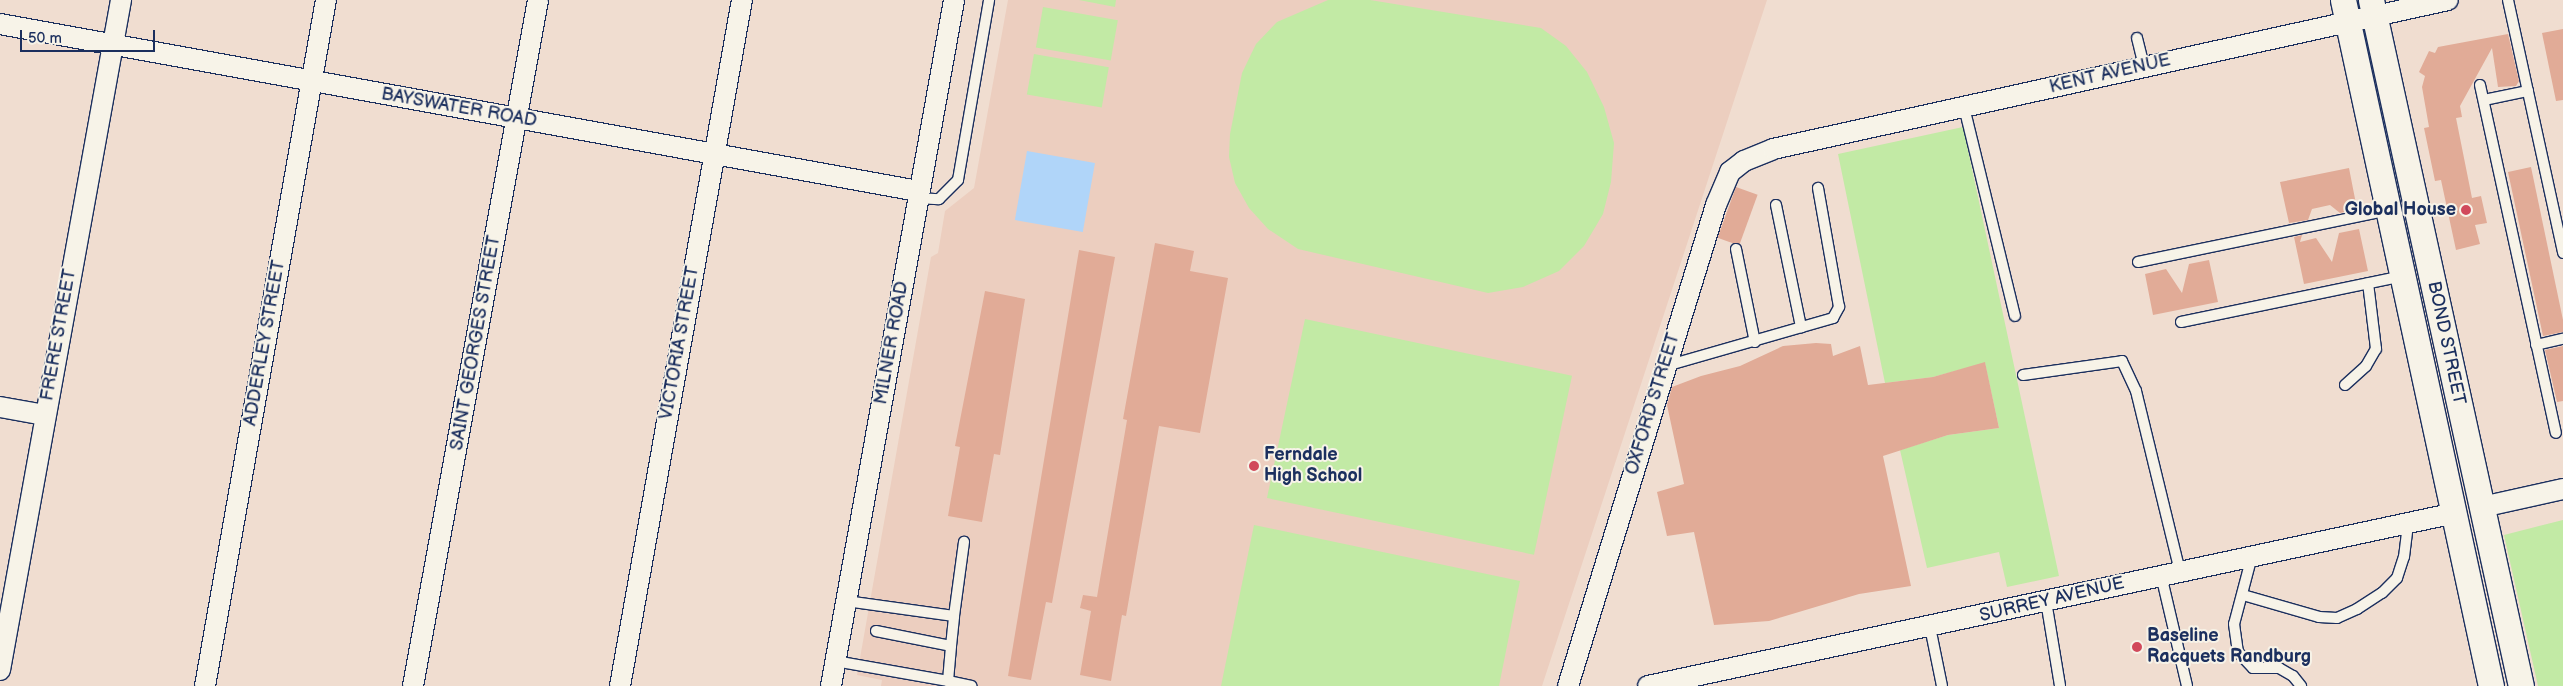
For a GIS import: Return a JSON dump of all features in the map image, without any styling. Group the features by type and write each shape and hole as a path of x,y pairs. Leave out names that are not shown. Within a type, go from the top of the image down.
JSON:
{"street":[{"name":"FRERE STREET","path":"0,670 121,0"},
{"name":"ADDERLEY STREET","path":"205,686 326,0"},
{"name":"SAINT GEORGES STREET","path":"413,686 538,0"},
{"name":"VICTORIA STREET","path":"620,686 713,154 742,0"},
{"name":"MILNER ROAD","path":"830,686 954,0"},
{"name":"KENT AVENUE","path":"1773,149 2144,67 2345,10 2448,0"},
{"name":"BOND STREET","path":"2372,8 2521,686"},
{"name":"BOND STREET","path":"2345,10 2405,276 2491,686"},
{"name":"BAYSWATER ROAD","path":"0,24 713,154 918,195"},
{"name":"OXFORD STREET","path":"1568,686 1665,366 1716,206 1730,172 1758,153 1773,149"},
{"path":"0,406 45,415"},
{"path":"2482,507 2563,489"},
{"name":"SURREY AVENUE","path":"1648,686 1701,680 2171,573 2455,513"}],"lane":[{"path":"918,195 939,199 958,180 989,0"},
{"path":"2508,0 2563,253"},
{"path":"2137,38 2144,67"},
{"path":"2480,85 2556,433"},
{"path":"2484,100 2528,91"},
{"path":"1964,107 2016,316"},
{"path":"1665,366 1755,342 1833,318 1839,307 1818,188"},
{"path":"1776,205 1800,327"},
{"path":"2138,262 2389,210"},
{"path":"1736,249 1755,342"},
{"path":"2181,322 2405,276"},
{"path":"2345,385 2366,366 2376,349 2368,283"},
{"path":"2536,345 2563,339"},
{"path":"2022,375 2122,361 2136,391 2171,573 2187,686"},
{"path":"2243,595 2320,617 2337,618 2357,609 2382,593 2396,578 2404,557 2408,523"},
{"path":"948,682 954,616 964,542"},
{"path":"2252,556 2234,624 2238,652 2254,668 2279,668 2293,676 2301,686"},
{"path":"846,601 954,616"},
{"path":"2046,601 2060,686"},
{"path":"1930,627 1942,686"},
{"path":"876,631 951,646"},
{"path":"835,661 971,686"}],"shaded area":[{"name":"Ferndale High School","path":"1008,0 1767,0 1542,686 881,686 882,680 857,675 931,257 938,253 945,211 974,188"}],"green space":[{"path":"1079,0 1116,0 1115,7"},
{"path":"1328,0 1370,0 1541,28 1566,46 1587,72 1604,107 1614,143 1611,182 1603,214 1584,246 1559,271 1523,287 1488,293 1298,249 1268,229 1249,208 1235,183 1229,157 1230,134 1242,73 1256,44 1277,22"},
{"path":"1043,7 1118,20 1111,61 1036,47"},
{"path":"1034,54 1109,67 1102,108 1027,94"},
{"path":"1963,127 2059,576 2007,587 1999,552 1927,568 1900,450 1948,435 1999,428 1985,363 1933,377 1885,383 1838,154"},
{"path":"1305,319 1572,376 1534,555 1267,498"},
{"path":"2563,520 2563,686 2538,686 2504,535"},
{"path":"1254,525 1520,581 1499,686 1221,686"}],"water":[{"path":"1027,151 1095,163 1083,232 1015,220"}],"building":[{"path":"2563,29 2563,100 2556,101 2542,33"},
{"path":"2508,34 2519,81 2516,86 2498,87 2492,48 2460,106 2462,117 2456,118 2472,198 2481,196 2487,223 2475,225 2480,244 2456,250 2441,180 2435,181 2424,128 2429,127 2422,87 2425,76 2419,72 2429,51 2435,53 2438,47"},
{"path":"2531,167 2563,320 2563,332 2543,336 2508,172"},
{"path":"2349,168 2357,209 2340,213 2330,205 2312,209 2308,220 2289,223 2280,182"},
{"path":"1736,187 1758,195 1739,246 1718,238"},
{"path":"2359,229 2368,271 2304,284 2294,237 2302,235 2300,242 2316,238 2332,262 2339,233"},
{"path":"1155,243 1194,251 1190,271 1228,278 1200,433 1159,426 1126,616 1122,615 1111,681 1080,675 1091,611 1080,608 1083,595 1097,597 1127,420 1123,419"},
{"path":"1079,250 1115,257 1052,603 1046,602 1031,680 1008,676"},
{"path":"2209,260 2218,302 2153,315 2145,274 2166,269 2182,293 2189,264"},
{"path":"985,291 1025,299 1000,455 994,454 982,522 948,516 960,447 955,446"},
{"path":"1816,343 1831,344 1833,356 1860,346 1868,385 1933,377 1985,362 1999,428 1948,435 1883,456 1911,586 1859,594 1769,621 1714,625 1694,532 1667,536 1657,492 1684,484 1667,405 1672,387 1701,376 1740,366 1783,346"},
{"path":"2563,346 2563,401 2557,402 2545,350"}],"place":[{"name":"Global House","path":"2466,210"},
{"name":"Ferndale High School","path":"1254,466"},
{"name":"Baseline Racquets Randburg","path":"2137,647"}]}
